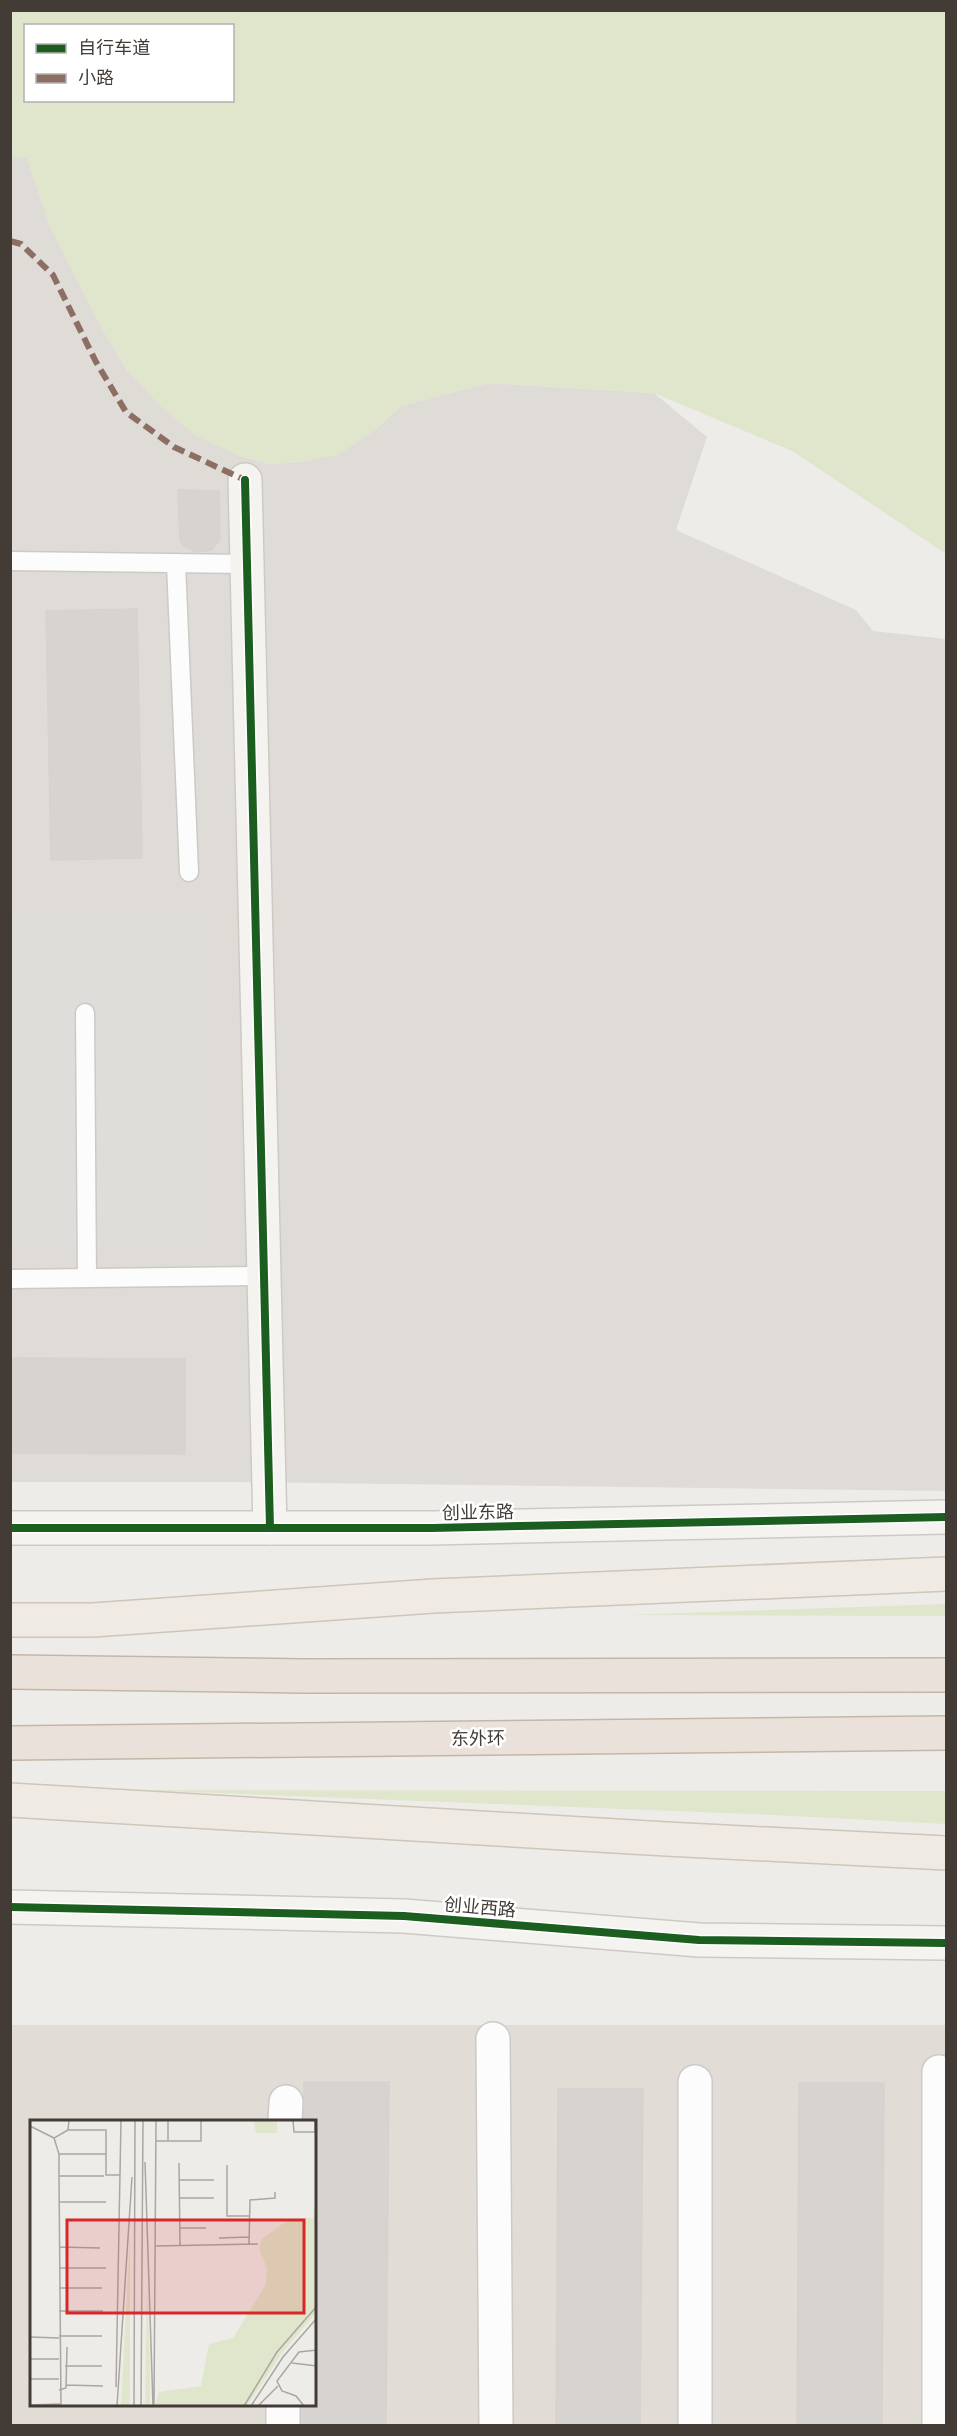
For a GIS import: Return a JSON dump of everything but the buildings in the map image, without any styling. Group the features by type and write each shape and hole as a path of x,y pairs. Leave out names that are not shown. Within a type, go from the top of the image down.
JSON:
{"highway":[{"path":"10,1672 303,1676 946,1675"},
{"name":"东外环","path":"10,1743 946,1734"}],"main road":[{"path":"10,1620 93,1620 433,1596 946,1574"},
{"path":"10,1800 654,1839 946,1853"}],"street":[{"path":"245,480 270,1528"},
{"name":"创业东路","path":"10,1528 432,1528 946,1517"},
{"name":"创业西路","path":"10,1907 404,1916 699,1940 946,1943"},
{"path":"494,2039 496,2426"},
{"path":"939,2072 939,2426"},
{"path":"695,2426 696,2082"},
{"path":"283,2406 283,2426"}],"lane":[{"path":"10,561 247,564"},
{"path":"176,563 189,872"},
{"path":"85,1014 87,1278"},
{"path":"10,1279 265,1276"}],"shaded area":[{"path":"11,156 27,158 50,226 98,321 127,370 161,406 240,456 270,464 301,462 375,430 401,406 489,383 654,393 707,437 676,530 856,610 873,631 946,639 946,1491 232,1482 11,1482"},
{"path":"10,915 197,915 197,1247 11,1247"},
{"path":"11,2025 946,2025 946,2425 11,2426"}],"green space":[{"path":"11,10 946,11 946,554 794,452 654,393 489,383 401,406 375,430 338,455 301,462 270,464 240,456 196,436 161,406 127,370 98,321 50,226 27,158 11,156"},
{"path":"946,1604 946,1616 625,1615"},
{"path":"138,1790 946,1791 946,1824 751,1814"}],"marked path":[{"path":"10,241 21,244 53,275 96,362 126,412 174,447 245,480"}],"cycle path":[{"path":"245,480 270,1528"},
{"path":"10,1528 432,1528 946,1517"},
{"path":"10,1907 404,1916 699,1940 946,1943"}]}
